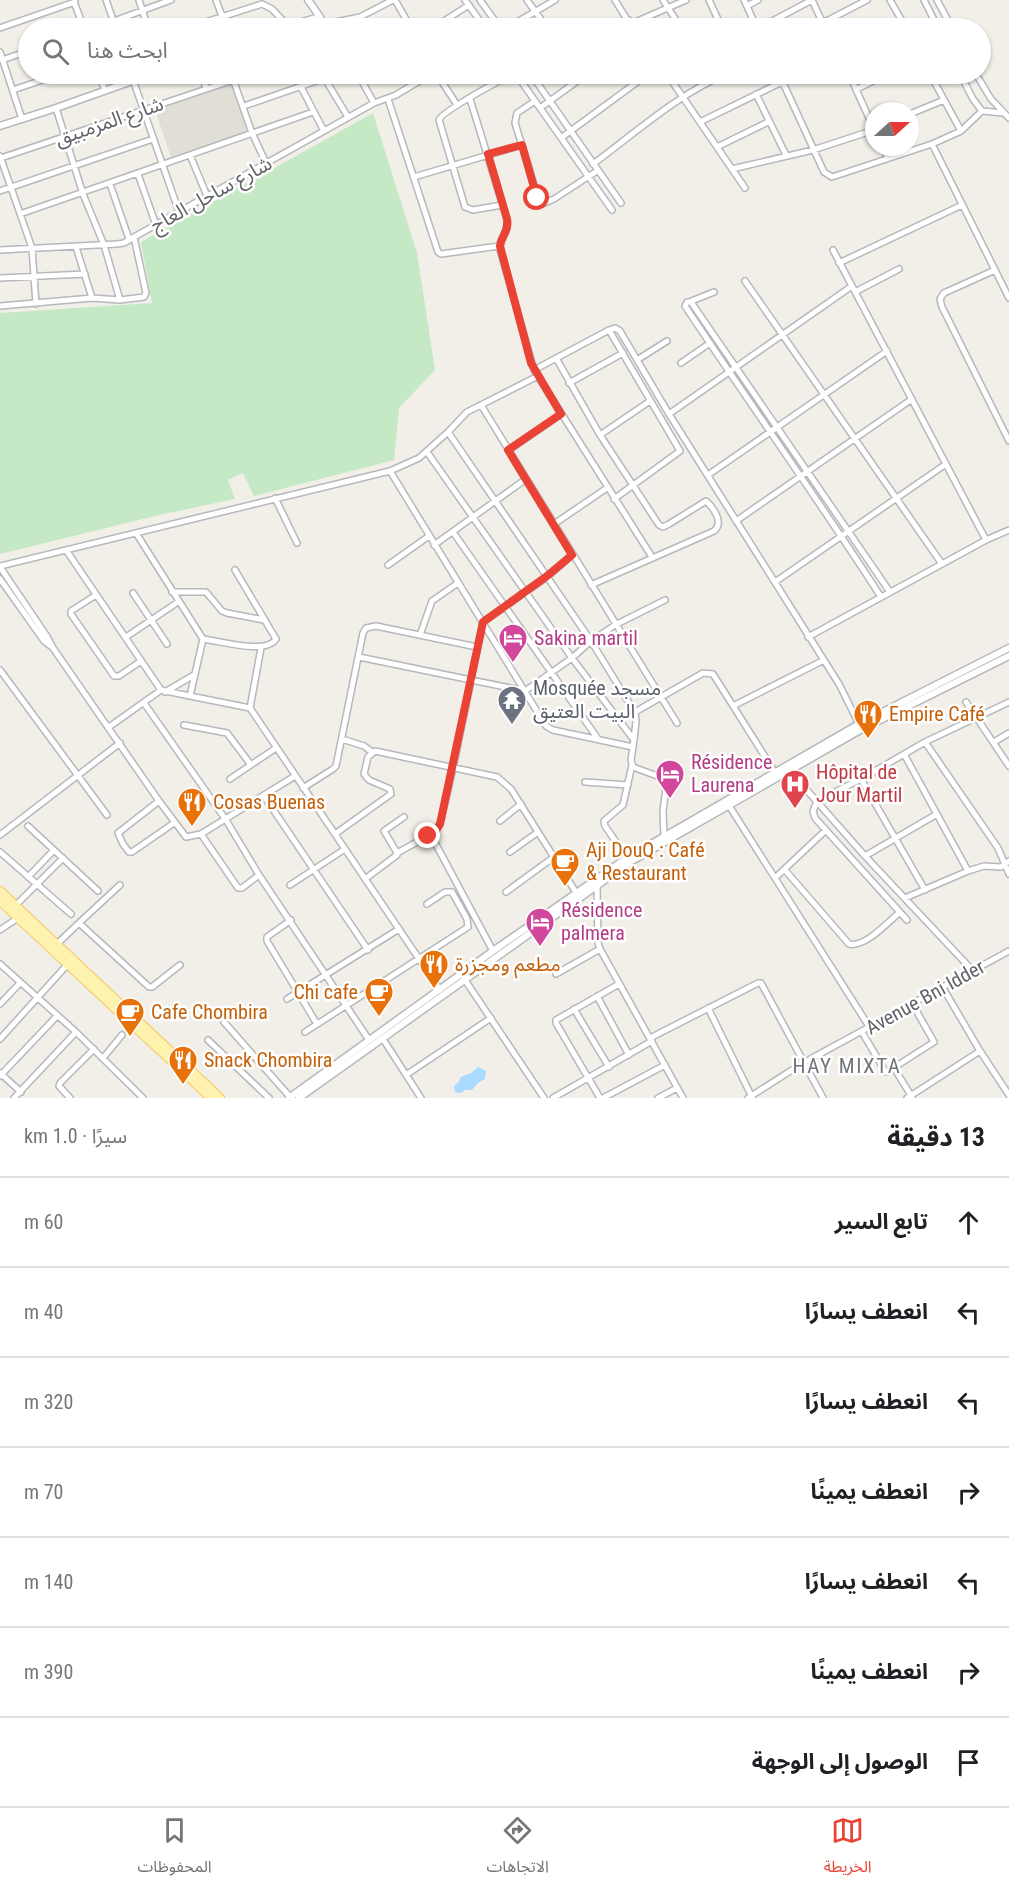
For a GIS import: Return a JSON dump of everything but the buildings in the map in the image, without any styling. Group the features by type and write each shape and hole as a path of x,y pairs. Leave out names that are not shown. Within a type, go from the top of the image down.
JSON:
{"main road":[{"path":"0,891 220,1098"},
{"path":"0,901 211,1098"}],"street":[{"path":"106,0 113,18"},
{"path":"139,0 145,18"},
{"path":"123,18 171,0"},
{"path":"216,0 222,16"},
{"path":"308,0 320,16 314,18"},
{"path":"356,18 394,0 405,18"},
{"path":"480,0 493,18"},
{"path":"527,0 540,18"},
{"path":"524,18 555,0"},
{"path":"615,0 626,18"},
{"path":"663,0 674,18"},
{"path":"650,18 686,0"},
{"path":"709,0 717,18"},
{"path":"753,18 745,3 758,0"},
{"path":"777,18 812,0 820,18"},
{"path":"837,18 867,0"},
{"path":"890,0 900,18"},
{"path":"924,0 933,18"},
{"path":"937,0 947,18"},
{"path":"27,18 74,1 80,18"},
{"path":"447,18 467,3 478,18"},
{"path":"216,18 262,4 273,9 280,18"},
{"path":"0,28 18,21"},
{"path":"0,52 22,119"},
{"path":"1,60 18,54"},
{"path":"13,90 31,84"},
{"path":"103,84 105,91"},
{"path":"0,126 105,91 118,84"},
{"path":"134,84 179,212"},
{"path":"205,84 206,88"},
{"name":"شارع المزمبيق","path":"0,157 218,84"},
{"path":"235,84 252,133 266,163"},
{"path":"244,106 307,84"},
{"path":"328,84 348,117"},
{"path":"364,84 374,103"},
{"name":"شارع ساحل العاج","path":"0,306 92,298 120,300 144,297 146,293 131,238 348,117 374,103 388,99 413,84"},
{"path":"443,84 457,105"},
{"path":"496,84 457,105 441,115 438,120 467,209 502,205"},
{"path":"522,84 612,210"},
{"path":"538,84 621,203"},
{"path":"540,108 569,84"},
{"path":"561,138 634,84"},
{"path":"674,84 745,188"},
{"path":"593,164 700,84"},
{"path":"700,122 778,84"},
{"path":"783,84 824,172 832,177 932,144 961,131 982,111"},
{"path":"854,84 865,108"},
{"path":"857,89 867,84"},
{"path":"935,84 961,131"},
{"path":"965,84 982,111 1003,113"},
{"path":"982,84 991,99 1009,117"},
{"path":"301,87 324,131"},
{"path":"756,94 786,155"},
{"path":"388,99 439,253 500,246"},
{"path":"470,99 488,154 508,229 500,246 536,373 652,557"},
{"path":"919,110 944,100"},
{"path":"535,101 515,117 515,123 540,203 554,200 597,171"},
{"path":"56,108 76,167 82,194 104,245 120,300"},
{"path":"20,214 313,112"},
{"path":"717,147 768,122"},
{"path":"732,169 813,150 865,132"},
{"path":"0,191 153,139"},
{"path":"932,144 1009,298"},
{"path":"414,177 522,145"},
{"path":"190,154 207,196"},
{"path":"0,157 32,248 36,304"},
{"path":"138,174 156,225"},
{"path":"0,250 124,243 131,238 110,184"},
{"path":"839,263 962,205"},
{"path":"76,247 92,298"},
{"path":"833,250 986,540"},
{"path":"669,414 854,289 900,269"},
{"path":"994,270 944,293 940,303 1009,441"},
{"path":"0,278 85,274"},
{"path":"745,281 942,564"},
{"path":"714,292 689,302 686,306 881,597"},
{"path":"689,302 890,592"},
{"path":"295,776 201,834 186,837 53,648 0,566 390,471 411,463 427,452 462,416 536,373 556,358 615,328 620,331 669,414 824,660 849,701 859,724"},
{"path":"609,330 680,451 614,500"},
{"path":"637,360 667,341"},
{"path":"681,363 710,343"},
{"path":"708,475 887,351"},
{"path":"569,383 622,352"},
{"path":"556,358 600,435 655,522 661,526 669,524 706,501 719,521 719,527 714,531 591,585"},
{"path":"736,520 912,399"},
{"path":"600,435 650,401"},
{"path":"481,405 676,723"},
{"path":"508,450 561,414"},
{"path":"447,432 591,641 635,712 632,765 623,805 604,822 627,858"},
{"path":"427,452 634,744"},
{"path":"775,582 946,464"},
{"path":"390,471 542,722 549,728 599,740 634,744"},
{"path":"434,545 526,479"},
{"path":"554,524 607,488"},
{"path":"275,498 297,543"},
{"path":"808,637 986,540 1009,530"},
{"path":"453,532 599,740"},
{"path":"136,533 203,639 261,648 271,645 276,639 235,570"},
{"path":"388,565 429,537"},
{"path":"66,550 163,691 250,708"},
{"path":"432,837 440,824 483,622 572,555"},
{"path":"0,579 44,641 53,648"},
{"path":"420,635 432,601 458,583"},
{"path":"172,592 206,592 222,611 264,620"},
{"path":"133,593 167,645"},
{"path":"96,595 71,611 71,614 114,676 119,676 141,661"},
{"path":"359,657 525,691 615,625 665,600"},
{"path":"126,637 178,602"},
{"path":"303,788 333,769 338,761 363,633 368,626 477,647"},
{"path":"190,696 203,639"},
{"path":"261,648 250,708 440,990"},
{"path":"299,1098 465,980 627,858 774,771 859,724 1009,648"},
{"path":"224,1022 290,1098 493,951 577,894 728,804 862,729 1009,656"},
{"path":"733,706 824,660"},
{"path":"0,670 106,815"},
{"path":"635,712 703,673 713,674 774,771"},
{"path":"109,727 163,691 194,675"},
{"path":"966,702 1009,766"},
{"path":"907,920 813,814 817,801 925,742 1009,702"},
{"path":"144,703 226,820 259,875 369,1040"},
{"path":"184,725 227,733 250,765"},
{"path":"994,742 1009,733"},
{"path":"342,739 364,746 372,752 383,751 497,777 506,783 521,804 577,894"},
{"path":"925,742 998,848 1006,862 1009,874"},
{"path":"0,835 120,743"},
{"path":"230,779 276,748"},
{"path":"334,834 391,794 390,789 369,780 364,774 368,757 372,752"},
{"path":"904,754 968,871"},
{"path":"632,765 635,769 660,777 664,781 666,789 663,812 664,835"},
{"path":"789,770 865,856 973,971"},
{"path":"861,779 925,890"},
{"path":"585,782 627,785"},
{"path":"264,796 368,950"},
{"path":"159,801 118,833 123,844 129,852 134,851 174,823"},
{"path":"500,822 521,804"},
{"path":"728,804 870,1028"},
{"path":"865,856 937,814"},
{"path":"397,853 384,831 404,817"},
{"path":"28,826 98,891"},
{"path":"775,878 826,830"},
{"path":"510,852 538,832"},
{"path":"201,834 235,886 242,888 259,875"},
{"path":"365,879 389,862 397,853 428,836 432,837"},
{"path":"432,837 493,951"},
{"path":"290,885 345,849"},
{"path":"28,877 54,850"},
{"path":"0,852 71,914"},
{"path":"506,892 554,857"},
{"path":"15,906 63,858"},
{"path":"905,898 968,871 984,866 999,868 1006,862"},
{"path":"785,870 849,944 865,942 900,912"},
{"path":"596,883 600,949 682,1098"},
{"path":"783,891 795,883"},
{"path":"57,945 120,885"},
{"path":"305,1032 469,925 452,892 445,892 427,904"},
{"path":"0,930 18,918"},
{"path":"291,920 267,937 267,941 317,1024"},
{"path":"79,923 149,987 180,965"},
{"path":"287,999 399,929"},
{"path":"556,974 600,949"},
{"name":"Avenue Bni Idder","path":"751,1097 802,1063 913,1005 1009,951"},
{"path":"0,964 36,999 76,1032 143,1098"},
{"path":"0,1039 67,965"},
{"path":"465,980 544,1098"},
{"path":"0,1004 20,983"},
{"path":"553,1098 708,1008 758,983 763,985 802,1063 823,1098"},
{"path":"619,984 558,1018 556,1022 588,1079 601,1098 665,1065"},
{"path":"943,988 1009,1095"},
{"path":"597,996 629,1055"},
{"path":"862,1032 885,1071 894,1068 934,1041 913,1005"},
{"path":"708,1008 751,1097"},
{"path":"574,1009 609,1067"},
{"path":"21,1092 0,1075 57,1016"},
{"path":"406,1075 491,1018"},
{"path":"14,1098 76,1032"},
{"path":"103,1058 123,1035"},
{"path":"383,1039 421,1098"},
{"path":"208,1041 269,1098"},
{"path":"70,1098 59,1086 60,1083 94,1049"},
{"path":"894,1068 911,1097 980,1051"},
{"path":"658,1098 677,1088"}],"shaded area":[{"path":"231,84 247,131 171,157 155,110"}],"green space":[{"path":"373,113 417,253 435,370 399,408 394,460 254,496 243,473 228,480 235,499 0,554 0,313 152,303 141,242"}],"water":[{"path":"478,1067 486,1071 485,1079 472,1090 455,1092 454,1086 461,1077"}],"place":[{"name":"Sakina martil","path":"513,664"},
{"name":"Mosquée مسجد البيت العتيق","path":"512,726"},
{"name":"Empire Café","path":"868,740"},
{"name":"Résidence Laurena","path":"670,800"},
{"name":"Hôpital de Jour Martil","path":"795,810"},
{"name":"Cosas Buenas","path":"192,828"},
{"name":"Aji DouQ : Café & Restaurant","path":"565,888"},
{"name":"Résidence palmera","path":"540,948"},
{"name":"مطعم ومجزرة","path":"434,990"},
{"name":"Chi cafe","path":"379,1018"},
{"name":"Cafe Chombira","path":"130,1038"},
{"name":"Snack Chombira","path":"183,1086"}],"district":[{"name":"HAY MIXTA","path":"847,1066"}],"route":[{"path":"428,836 432,837 440,824 483,622 572,555 508,450 561,414 534,370 518,319 500,246 501,240 507,233 507,219 488,154 522,145 537,198"}]}
